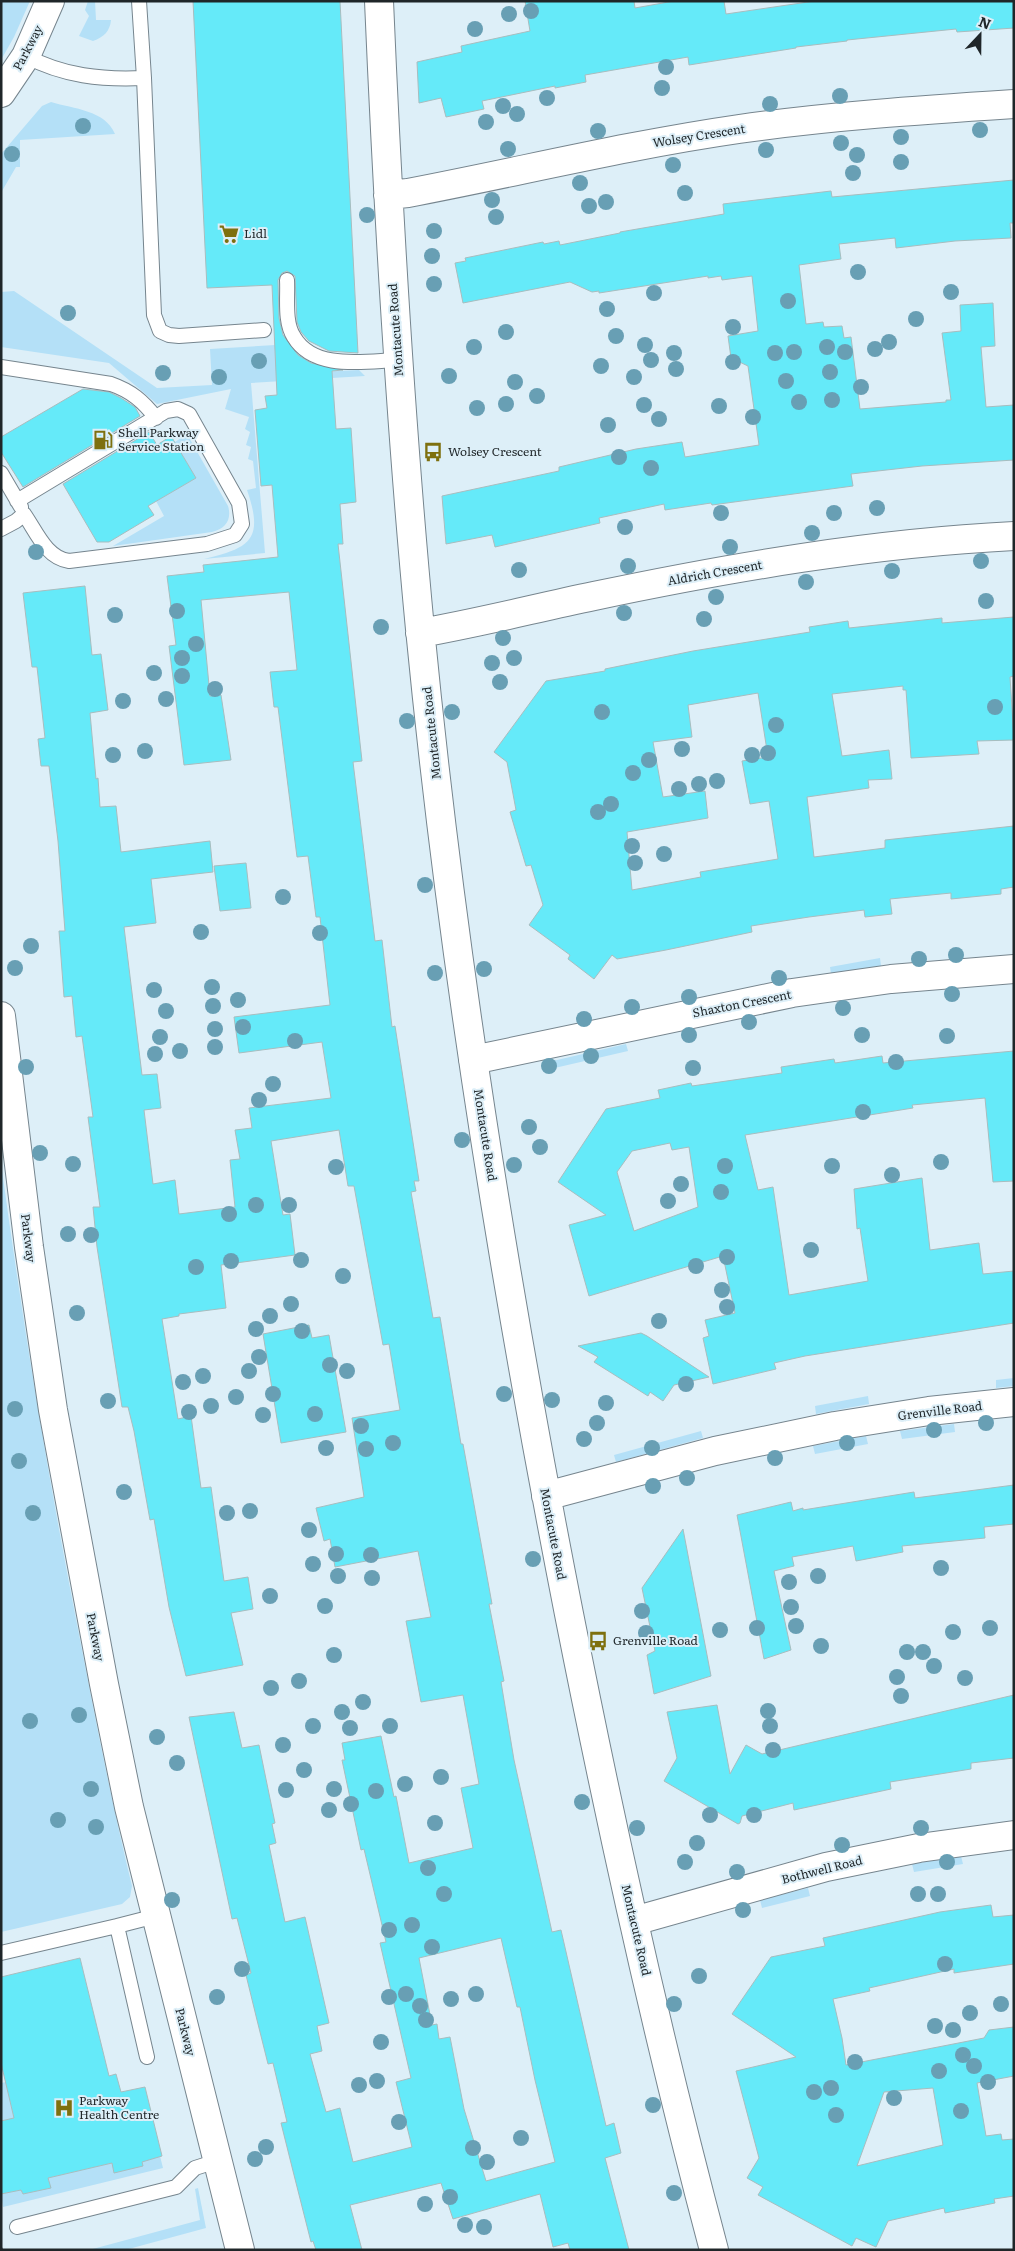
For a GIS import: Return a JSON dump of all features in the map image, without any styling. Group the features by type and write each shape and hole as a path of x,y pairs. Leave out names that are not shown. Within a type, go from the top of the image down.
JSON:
{"street":[{"name":"Parkway","path":"1,93 26,56 50,1"},
{"name":"Montacute Road","path":"379,1 398,360 420,633 442,828 474,1060 522,1368 586,1699 660,2036 714,2250"},
{"name":"Wolsey Crescent","path":"388,195 408,193 614,151 738,129 831,118 1014,104"},
{"name":"Aldrich Crescent","path":"420,633 467,625 585,598 758,565 922,542 1014,536"},
{"name":"Shaxton Crescent","path":"474,1060 792,993 891,979 1014,969"},
{"name":"Parkway","path":"1,1016 29,1247 54,1410 104,1684 130,1807 156,1916 240,2250"},
{"name":"Grenville Road","path":"546,1496 723,1450 835,1426 928,1411 1014,1402"},
{"name":"Bothwell Road","path":"634,1921 826,1867 919,1848 1014,1834"}],"lane":[{"path":"139,1 155,323 160,331 169,335 179,336 264,330"},
{"path":"26,56 55,69 99,78 144,78"},
{"path":"287,280 290,328 294,338 314,354 344,362 398,360"},
{"path":"1,367 111,384 128,390 146,405 156,418"},
{"path":"1,473 24,514 51,554 60,560 69,561 207,544 235,535 242,524 243,517 239,503 189,414 184,410 172,409 17,501"},
{"path":"1,529 24,514"},
{"path":"1,1952 156,1916"},
{"path":"117,1926 147,2057"},
{"path":"17,2227 176,2187 195,2168 217,2161"}],"shaded area":[{"path":"1,1 30,1 14,37 1,60"},
{"path":"88,1 95,1 96,20 111,20 106,33 93,41 79,36 89,16 85,10"},
{"path":"51,102 96,115 110,126 115,134 20,140 20,167 16,167 1,195 1,154 42,106"},
{"path":"14,291 157,388 212,385 210,349 275,345 277,374 359,370 365,376 251,383 265,553 204,559 220,555 243,545 250,539 253,530 254,520 247,490 256,488 253,461 248,459 251,447 246,445 250,432 245,429 249,417 225,409 231,389 157,404 109,363 1,347 1,292"},
{"path":"187,434 228,506 229,515 227,523 217,531 113,546 164,516 156,501 196,478 175,442"},
{"path":"880,958 881,966 831,974 830,967"},
{"path":"626,1044 628,1051 546,1070 544,1063"},
{"path":"1,1163 26,1337 55,1509 103,1756 132,1886 130,1897 122,1904 1,1932"},
{"path":"1014,1378 1014,1386 996,1388 996,1380"},
{"path":"868,1396 869,1404 816,1414 815,1406"},
{"path":"954,1424 955,1432 902,1439 900,1431"},
{"path":"701,1431 703,1438 616,1462 614,1455"},
{"path":"866,1436 868,1444 815,1454 813,1446"},
{"path":"961,1856 963,1864 914,1872 912,1864"},
{"path":"808,1888 810,1896 762,1908 760,1900"},
{"path":"6,2082 14,2118 1,2121 1,2083"},
{"path":"160,2156 163,2168 3,2207 1,2194 21,2190 23,2194 50,2188 48,2178 112,2163 141,2161"},
{"path":"198,2188 206,2228 125,2250 89,2250 200,2220 195,2189"}],"building":[{"path":"193,1 340,1 358,353 329,351 309,341 301,332 297,322 295,276 287,271 282,273 278,280 279,318 283,335 298,355 311,363 343,370 332,371 336,429 351,428 356,502 340,504 343,544 338,544 362,761 353,762 375,941 382,940 392,1027 395,1026 419,1181 414,1181 416,1191 411,1192 433,1318 440,1317 461,1444 463,1444 492,1604 489,1604 504,1681 501,1682 514,1760 552,1932 561,1930 606,2126 614,2123 621,2153 605,2158 629,2250 570,2250 568,2243 553,2247 540,2194 453,2219 441,2183 350,2205 362,2250 316,2250 313,2241 311,2242 281,2123 287,2122 273,2063 268,2064 246,1975 251,1973 237,1918 232,1919 189,1717 234,1712 242,1748 259,1745 275,1823 272,1824 276,1843 269,1845 285,1922 305,1917 329,2023 317,2026 322,2051 310,2054 326,2112 340,2108 353,2162 412,2147 396,2082 411,2078 380,1943 386,1942 364,1849 361,1850 342,1760 345,1760 342,1743 381,1736 394,1797 396,1796 409,1863 473,1848 461,1788 479,1784 463,1695 421,1702 406,1621 431,1617 418,1551 335,1567 330,1539 324,1541 316,1508 364,1497 352,1418 400,1410 389,1344 383,1345 354,1186 348,1186 339,1130 271,1141 283,1215 290,1214 295,1255 221,1265 226,1308 179,1314 179,1316 162,1319 178,1419 191,1416 201,1488 211,1487 224,1581 248,1577 253,1609 231,1613 243,1665 186,1676 169,1607 154,1519 150,1520 134,1431 128,1407 122,1407 97,1247 93,1207 100,1207 88,1117 93,1117 82,1036 76,1037 72,996 64,997 59,931 65,931 58,841 49,766 41,766 38,739 45,738 37,667 32,667 23,593 85,586 92,655 101,654 108,710 90,713 96,779 98,778 100,807 116,806 121,852 210,841 213,872 151,879 156,923 124,927 142,1075 157,1074 161,1108 144,1110 153,1184 175,1180 179,1214 235,1207 230,1160 240,1159 235,1130 252,1128 249,1108 331,1098 322,1042 239,1053 234,1017 330,1005 320,917 316,917 308,856 297,857 278,707 274,707 270,672 297,670 289,592 201,600 210,696 221,695 231,760 184,765 169,646 176,645 167,576 204,572 203,565 278,557 272,485 261,486 255,410 267,408 265,396 277,395 272,285 207,288","holes":["501,1938 517,2007 520,2007 555,2162 486,2181 464,2109 450,2037 439,2039 437,2024 432,2025 419,1958"]},
{"path":"525,1 634,1 635,8 674,1 724,1 726,14 815,1 1014,1 1014,28 957,32 956,29 847,40 689,65 688,57 585,75 586,82 555,88 555,86 482,101 484,109 446,117 441,98 419,103 417,62 462,52 461,46 530,31"},
{"path":"1014,180 1014,223 1010,223 1011,238 955,241 896,248 895,238 839,244 841,259 799,265 806,324 823,322 824,327 842,326 844,338 851,337 860,409 951,400 942,333 961,331 960,305 993,303 995,346 981,347 986,407 1014,405 1014,460 922,466 851,474 853,486 712,505 711,503 665,510 664,504 599,518 600,523 495,547 492,535 446,544 442,496 559,471 559,467 636,449 682,442 685,457 759,445 748,366 731,358 728,336 758,331 752,276 722,280 721,276 708,278 708,276 599,293 599,291 592,292 570,282 463,303 455,263 466,261 465,258 543,242 544,244 559,241 560,245 620,232 724,214 723,204 831,191 832,197"},
{"path":"83,389 109,392 135,407 140,416 23,487 1,452 1,437"},
{"path":"149,432 157,445 171,436 196,478 148,506 154,515 109,542 97,542 63,484"},
{"path":"1014,617 1014,676 1010,677 1014,740 977,741 979,754 911,758 906,690 903,690 903,686 832,694 842,756 889,750 892,779 868,780 869,788 807,797 814,857 885,848 885,840 1014,826 1014,887 1001,889 1001,894 951,899 951,893 890,899 892,914 865,917 864,910 809,917 751,926 752,932 666,950 617,959 612,955 594,979 568,959 570,955 529,925 543,905 531,865 526,866 510,812 516,810 507,762 494,752 546,681 605,671 605,669 693,651 810,632 809,627 848,621 849,628 942,618 942,623","holes":["758,693 768,757 742,761 750,804 769,801 778,859 700,872 701,877 632,890 627,832 708,818 705,791 663,797 653,742 692,737 688,705"]},
{"path":"246,863 251,908 220,911 214,866"},
{"path":"1014,1051 1014,1181 993,1182 985,1098 912,1105 913,1108 745,1135 758,1190 773,1187 789,1295 868,1281 860,1228 857,1229 854,1189 922,1178 930,1250 979,1243 983,1274 1014,1271 1014,1323 805,1356 774,1363 776,1369 713,1384 703,1338 709,1336 705,1320 735,1313 723,1256 589,1296 569,1225 606,1215 558,1182 606,1109 660,1098 658,1090 691,1083 692,1086 782,1073 781,1067 834,1059 835,1063 882,1056 883,1063","holes":["670,1143 672,1150 689,1147 698,1207 634,1231 617,1172 632,1151"]},
{"path":"309,1325 312,1338 329,1335 346,1432 281,1443 263,1334"},
{"path":"641,1333 709,1377 674,1385 663,1401 650,1392 648,1396 594,1362 598,1357 578,1346"},
{"path":"1014,1485 1014,1524 984,1527 985,1538 902,1546 903,1552 856,1561 853,1546 792,1557 794,1566 774,1571 791,1650 764,1659 737,1515 791,1502 793,1511 914,1492 915,1498"},
{"path":"683,1529 711,1676 654,1694 647,1655 655,1651 642,1588"},
{"path":"1014,1695 1014,1758 971,1763 971,1769 890,1782 891,1789 794,1810 793,1803 742,1816 738,1824 664,1781 677,1758 667,1712 717,1705 730,1774 746,1745 762,1754"},
{"path":"991,1905 993,1917 1014,1915 1014,1964 954,1973 954,1969 869,1988 870,1991 833,1999 846,2065 984,2038 989,2030 1014,2027 1014,2076 977,2083 986,2136 1001,2134 1002,2140 1014,2139 1014,2196 994,2199 995,2203 945,2213 944,2208 888,2221 876,2247 856,2238 852,2246 758,2195 763,2187 747,2178 759,2158 736,2071 796,2057 732,2014 771,1957 825,1946 823,1938 940,1912","holes":["933,2088 943,2145 857,2166 884,2092"]},
{"path":"80,1958 109,2076 116,2074 121,2092 145,2087 162,2156 142,2162 143,2166 114,2173 112,2163 48,2178 51,2188 23,2194 21,2190 1,2194 1,2121 14,2118 1,2063 1,1977"}],"tram line":[{"path":"1,2246 3,2250"}],"place":[{"name":"Lidl","path":"229,234"},
{"name":"Shell Parkway Service Station","path":"103,440"},
{"name":"Wolsey Crescent","path":"433,452"},
{"name":"Grenville Road","path":"598,1641"},
{"name":"Parkway Health Centre","path":"64,2108"}]}
